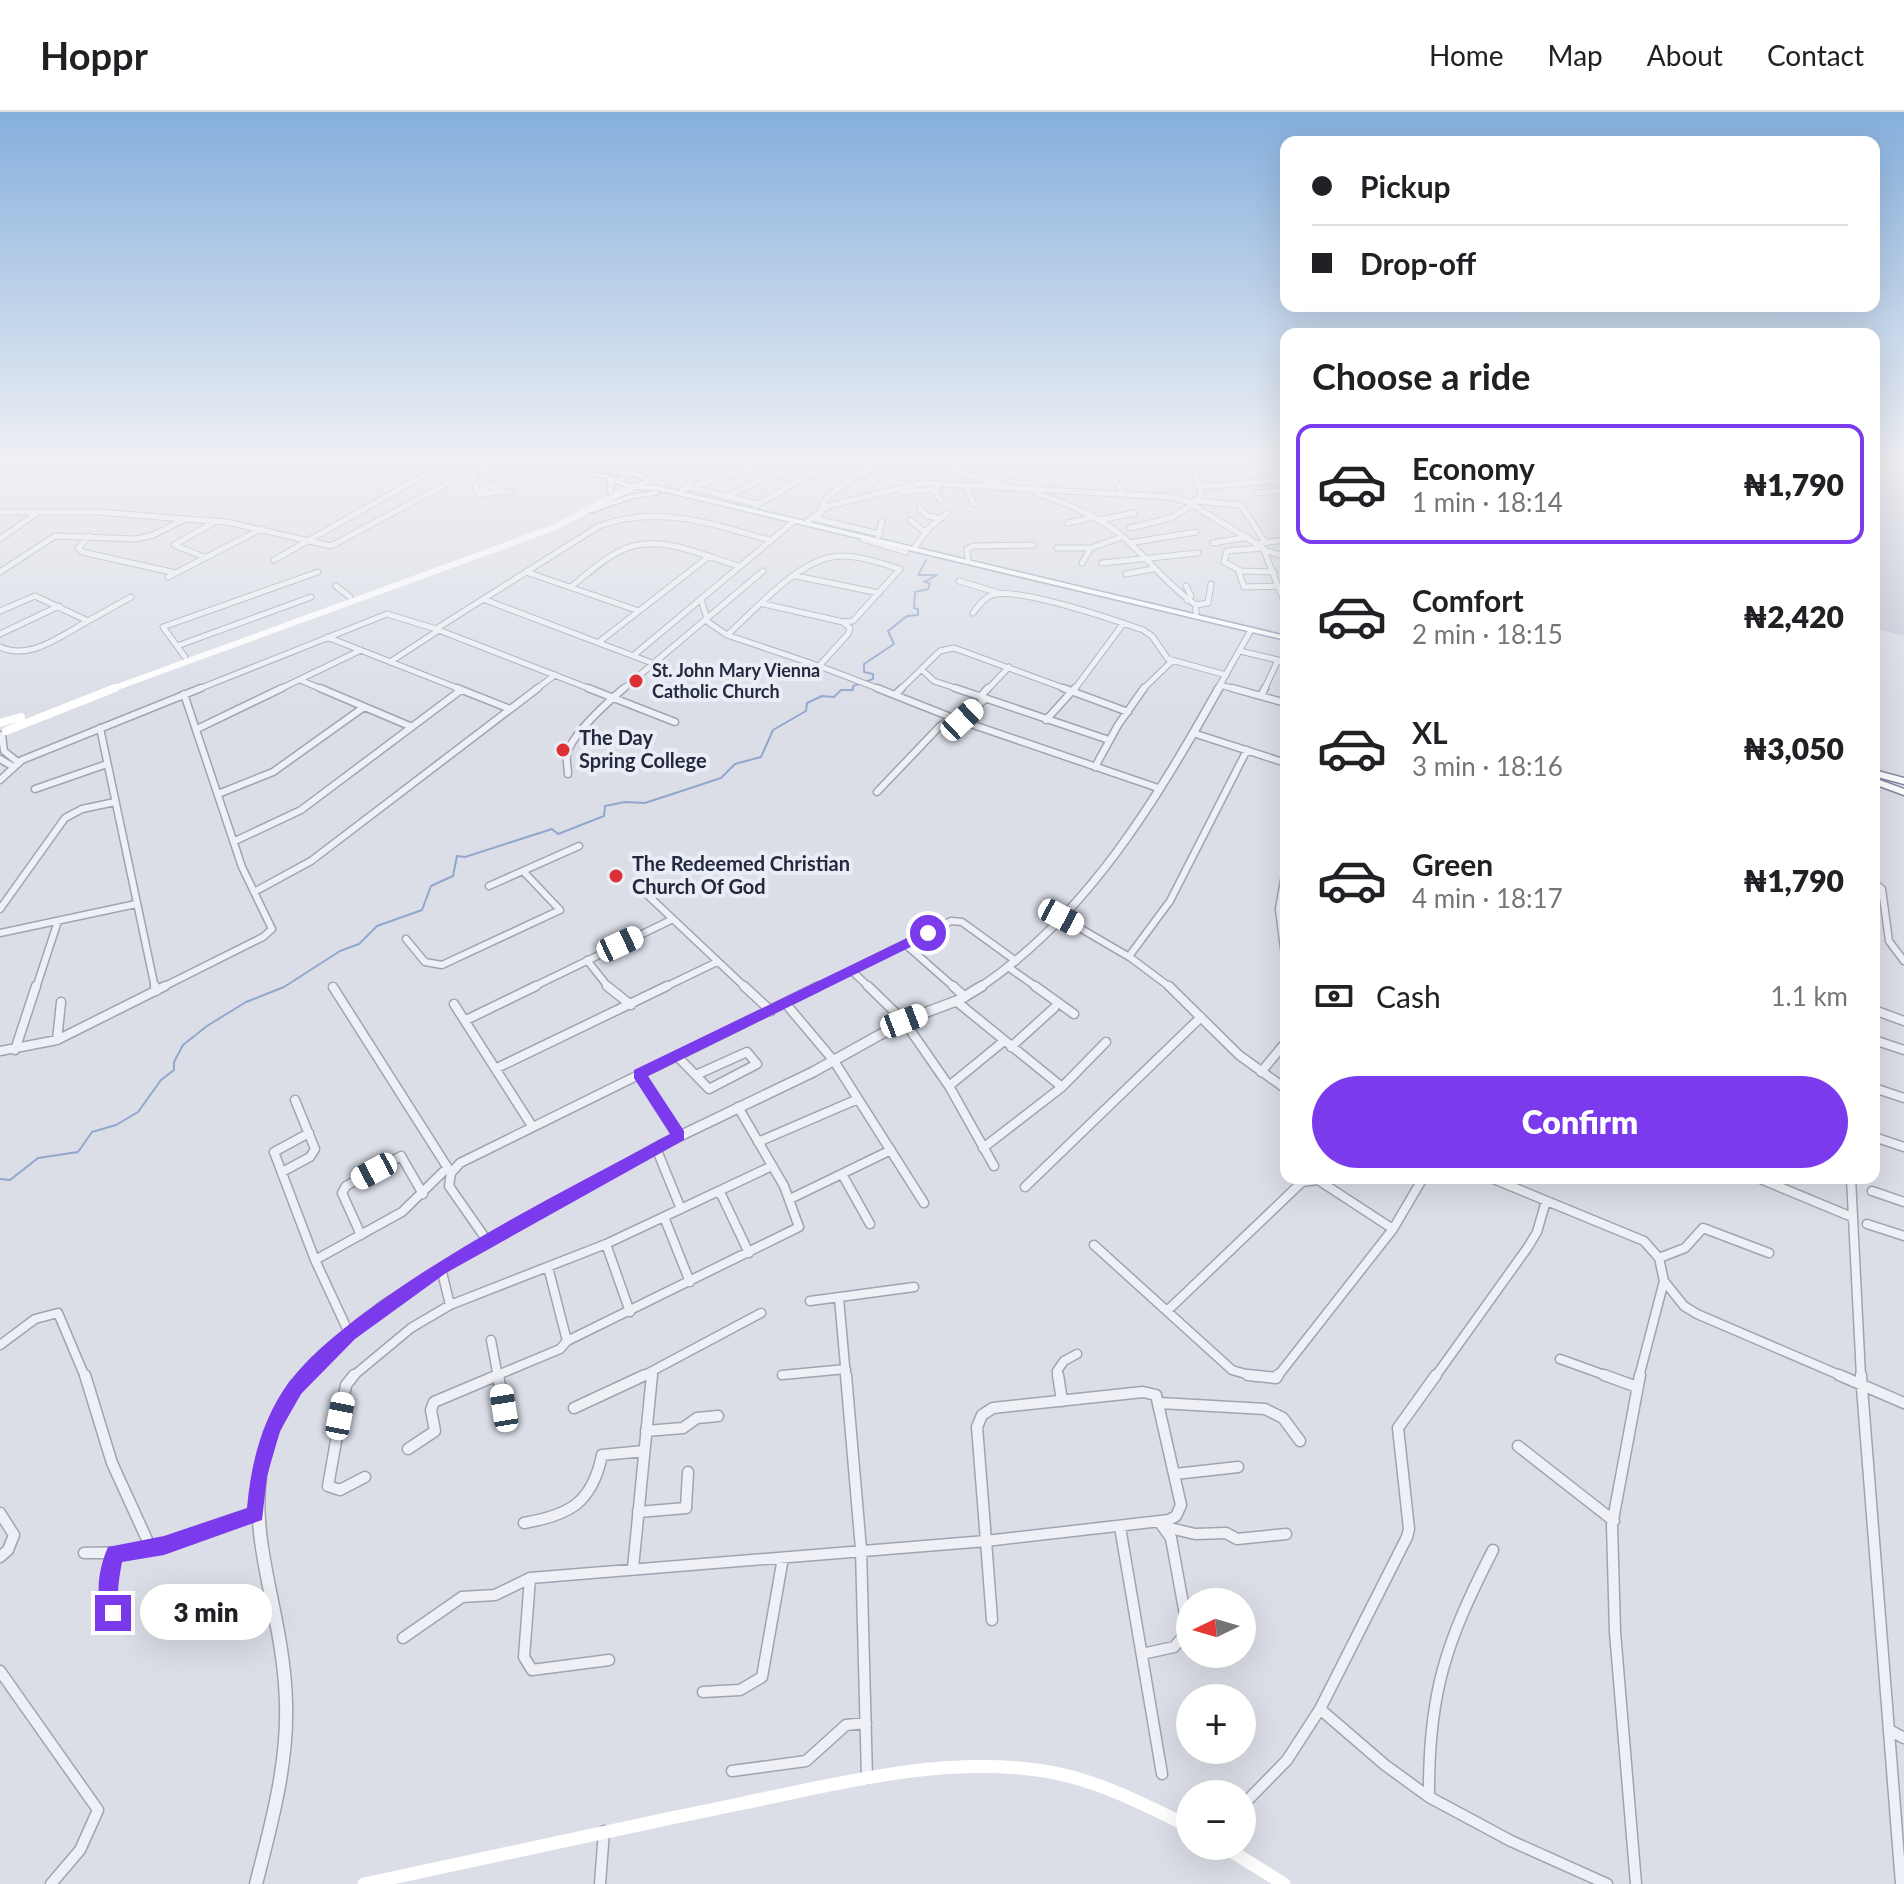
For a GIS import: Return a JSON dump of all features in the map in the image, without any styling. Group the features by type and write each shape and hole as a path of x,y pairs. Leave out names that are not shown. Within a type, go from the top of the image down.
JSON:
{"highway":[{"path":"1880,777 1904,781"},
{"path":"1880,779 1904,792"}],"main road":[{"path":"1,723 498,544"},
{"path":"3,734 49,712 510,544"},
{"path":"883,544 1280,635"},
{"path":"904,544 1196,609 1280,634"},
{"path":"1,723 7,727 3,734"},
{"path":"364,1884 604,1831 867,1778 933,1768 1040,1770 1115,1790 1176,1820"},
{"path":"1242,1860 1266,1879 1284,1884"}],"street":[{"path":"0,572 41,544"},
{"path":"80,544 78,548 82,552 176,573"},
{"path":"176,544 174,545 204,557"},
{"path":"168,577 231,544"},
{"path":"274,560 303,544"},
{"path":"315,544 340,544"},
{"path":"390,662 571,544"},
{"path":"571,587 618,553 638,544 665,545 738,566"},
{"path":"634,655 765,544"},
{"path":"872,544 906,552"},
{"path":"915,547 918,544"},
{"path":"1057,548 1091,548 1103,544"},
{"path":"1130,544 1196,609 1208,603 1211,584"},
{"path":"1258,544 1280,554"},
{"path":"1271,544 1226,551 1224,562 1230,569 1239,572 1274,572"},
{"path":"1013,545 1019,555"},
{"path":"968,559 967,549 970,547 1033,545"},
{"path":"1239,572 1244,587 1279,586 1262,546"},
{"path":"874,562 884,547"},
{"path":"1082,563 1091,548"},
{"path":"1102,563 1198,553"},
{"path":"727,635 813,562 850,557 900,569 857,619 838,647 819,666"},
{"path":"599,642 708,558"},
{"path":"1126,574 1153,569"},
{"path":"568,774 567,754 571,745 612,697 763,571"},
{"path":"185,657 163,627 318,572"},
{"path":"526,572 639,611"},
{"path":"796,576 879,593"},
{"path":"959,581 1123,624 1150,634 1164,656 1172,661 1280,701"},
{"path":"336,586 350,597"},
{"path":"1186,586 1191,596 1187,600"},
{"path":"973,613 984,600 1001,594"},
{"path":"0,611 35,596 88,621"},
{"path":"0,647 11,653 27,651 131,597"},
{"path":"177,646 311,597"},
{"path":"483,599 652,663"},
{"path":"701,599 705,620 712,630"},
{"path":"764,604 843,622 857,619"},
{"path":"0,634 59,606"},
{"path":"0,780 15,764 387,614 438,630 675,722"},
{"path":"843,622 850,628"},
{"path":"1046,720 1074,690 1123,624"},
{"path":"692,630 712,630 819,666 870,684 878,690 897,693 953,718 1158,788"},
{"path":"256,1884 276,1796 286,1698 256,1536 255,1514 258,1476 272,1428 295,1388 349,1333 441,1268 679,1136 834,1061 904,1021 960,999 1012,964 1061,917 1118,850 1193,733 1251,630"},
{"path":"327,637 510,709"},
{"path":"897,693 945,648 1009,667 1128,712"},
{"path":"197,729 361,650"},
{"path":"1240,651 1278,660 1261,696"},
{"path":"1095,767 1106,739 1158,671 1172,661"},
{"path":"962,720 1009,667"},
{"path":"922,670 934,681 1106,739"},
{"path":"254,892 311,861 555,675"},
{"path":"299,680 412,727"},
{"path":"235,841 301,810 461,690"},
{"path":"0,1051 57,1040 268,933 272,925 254,892 184,694"},
{"path":"218,794 273,772 364,707"},
{"path":"877,792 940,726 953,718"},
{"path":"100,728 156,991"},
{"path":"1193,733 1280,761"},
{"path":"3,734 4,751 15,764"},
{"path":"1130,955 1170,901 1247,750"},
{"path":"0,759 15,764"},
{"path":"35,789 107,764"},
{"path":"0,909 65,818 82,809 115,802"},
{"path":"489,886 579,846"},
{"path":"406,939 420,960 432,966 442,965 560,910 523,871"},
{"path":"638,886 771,1011"},
{"path":"1880,888 1891,948 1904,961"},
{"path":"1280,903 1280,935"},
{"path":"0,933 136,904"},
{"path":"1061,917 1130,955 1171,987 1233,1050 1280,1085"},
{"path":"466,1020 671,920"},
{"path":"15,1050 58,921"},
{"path":"315,1260 402,1212 460,1163 905,944 958,921 1012,964 1056,1006 1074,1014"},
{"path":"905,944 1008,1044 1062,1087"},
{"path":"587,960 608,987 631,1005"},
{"path":"497,1068 717,962"},
{"path":"853,972 904,1021 949,1086 994,1166"},
{"path":"333,987 449,1171 449,1186 488,1242"},
{"path":"57,1040 61,1002"},
{"path":"454,1004 532,1126"},
{"path":"786,1004 834,1061 924,1203"},
{"path":"949,1086 1056,1006"},
{"path":"1880,1012 1904,1021"},
{"path":"1025,1187 1201,1017"},
{"path":"983,1148 1062,1087 1106,1042"},
{"path":"1880,1042 1904,1050"},
{"path":"1261,1072 1280,1049"},
{"path":"677,1056 705,1088 714,1088 757,1064 747,1052 696,1075"},
{"path":"639,1074 679,1136"},
{"path":"1880,1090 1904,1098"},
{"path":"758,1142 858,1099"},
{"path":"282,1172 314,1154 295,1100"},
{"path":"408,1449 435,1431 431,1410 434,1402 560,1349 567,1341 799,1227 801,1222 790,1199 738,1107"},
{"path":"309,1133 274,1152 315,1260 349,1333"},
{"path":"1880,1139 1904,1147"},
{"path":"656,1148 681,1209"},
{"path":"790,1199 891,1150"},
{"path":"361,1235 342,1193 346,1186 401,1156 423,1194"},
{"path":"365,1477 340,1490 328,1486 346,1385 356,1372 400,1337 450,1305 606,1244 772,1166"},
{"path":"842,1174 870,1224"},
{"path":"1167,1311 1300,1184"},
{"path":"1324,1184 1393,1229"},
{"path":"1094,1245 1232,1370 1254,1377 1276,1378 1393,1229 1419,1184"},
{"path":"1505,1184 1644,1241 1659,1258 1664,1281 1684,1306 1697,1314 1904,1403"},
{"path":"1772,1184 1852,1217"},
{"path":"1851,1184 1861,1386 1901,1884"},
{"path":"1872,1191 1904,1202"},
{"path":"720,1192 749,1253"},
{"path":"1256,1792 1287,1760 1320,1709 1407,1537 1409,1529 1398,1428 1528,1247 1537,1232 1546,1201"},
{"path":"664,1217 690,1282"},
{"path":"1867,1224 1904,1236"},
{"path":"1659,1258 1685,1248 1703,1228 1769,1253"},
{"path":"606,1244 630,1312"},
{"path":"548,1267 567,1341"},
{"path":"441,1268 450,1305"},
{"path":"1636,1884 1615,1632 1614,1521 1622,1459 1637,1387 1664,1281"},
{"path":"810,1301 914,1287"},
{"path":"839,1298 861,1549 867,1778"},
{"path":"0,1345 37,1318 58,1313 84,1373 112,1463 149,1544 164,1546 255,1514"},
{"path":"574,1408 652,1372 704,1341 761,1313"},
{"path":"491,1340 504,1408"},
{"path":"1062,1401 1057,1371 1064,1361 1077,1354"},
{"path":"1560,1359 1637,1387"},
{"path":"782,1375 846,1369"},
{"path":"633,1568 652,1372"},
{"path":"403,1638 462,1597 495,1595 530,1578 985,1541 1160,1523 1172,1519 1179,1511 1175,1474 1156,1395 1147,1392 993,1408 978,1422 985,1541 992,1620"},
{"path":"1160,1403 1277,1413 1288,1421 1300,1441"},
{"path":"646,1431 683,1428 697,1418 718,1416"},
{"path":"1518,1446 1614,1521"},
{"path":"524,1523 554,1517 585,1499 595,1488 602,1455 644,1451"},
{"path":"1175,1474 1238,1467"},
{"path":"638,1512 686,1508 688,1472"},
{"path":"0,1513 14,1535 8,1550 0,1557"},
{"path":"1160,1523 1170,1530 1226,1533 1237,1539 1286,1534"},
{"path":"1142,1654 1170,1652 1181,1645 1188,1631 1171,1538 1160,1523"},
{"path":"1120,1527 1162,1774"},
{"path":"84,1553 135,1552 153,1545"},
{"path":"1429,1797 1435,1707 1447,1647 1493,1550"},
{"path":"113,1613 108,1605 108,1587 114,1554"},
{"path":"703,1692 748,1688 762,1677 783,1558"},
{"path":"530,1578 524,1657 532,1670 609,1660"},
{"path":"0,1671 98,1810 95,1823 81,1849 51,1884"},
{"path":"1320,1709 1385,1765 1429,1797 1511,1841 1607,1884"},
{"path":"732,1771 806,1761 846,1725 866,1723"},
{"path":"1891,1731 1904,1738"},
{"path":"600,1884 604,1831"}],"shaded area":[{"path":"1880,544 1904,544 1904,636 1880,630"}],"waterway":[{"path":"865,682 873,679 873,674 864,672 864,664 894,644 888,631 907,616 918,615 918,609 914,608 915,592 928,589 930,583 924,582 937,575 918,575 926,560"},
{"path":"0,1179 10,1180 38,1158 78,1152 92,1132 116,1125 138,1112 161,1080 174,1070 174,1062 183,1045 246,1002 284,987 340,951 359,944 377,926 422,910 431,886 453,876 457,856 465,857 552,829 558,834 604,816 605,806 625,802 645,803 721,778 735,764 761,757 773,730 806,711 807,703 822,696 834,697 841,690 853,690 853,686 859,684"}],"place":[{"name":"St. John Mary Vienna Catholic Church","path":"636,681"},
{"name":"The Day Spring College","path":"563,750"},
{"name":"The Redeemed Christian Church Of God","path":"616,876"}],"route":[{"path":"113,1613 108,1605 108,1587 114,1554 135,1552 153,1545 164,1546 255,1514 258,1476 272,1428 295,1388 349,1333 424,1278 679,1136 639,1074 928,933"}]}
